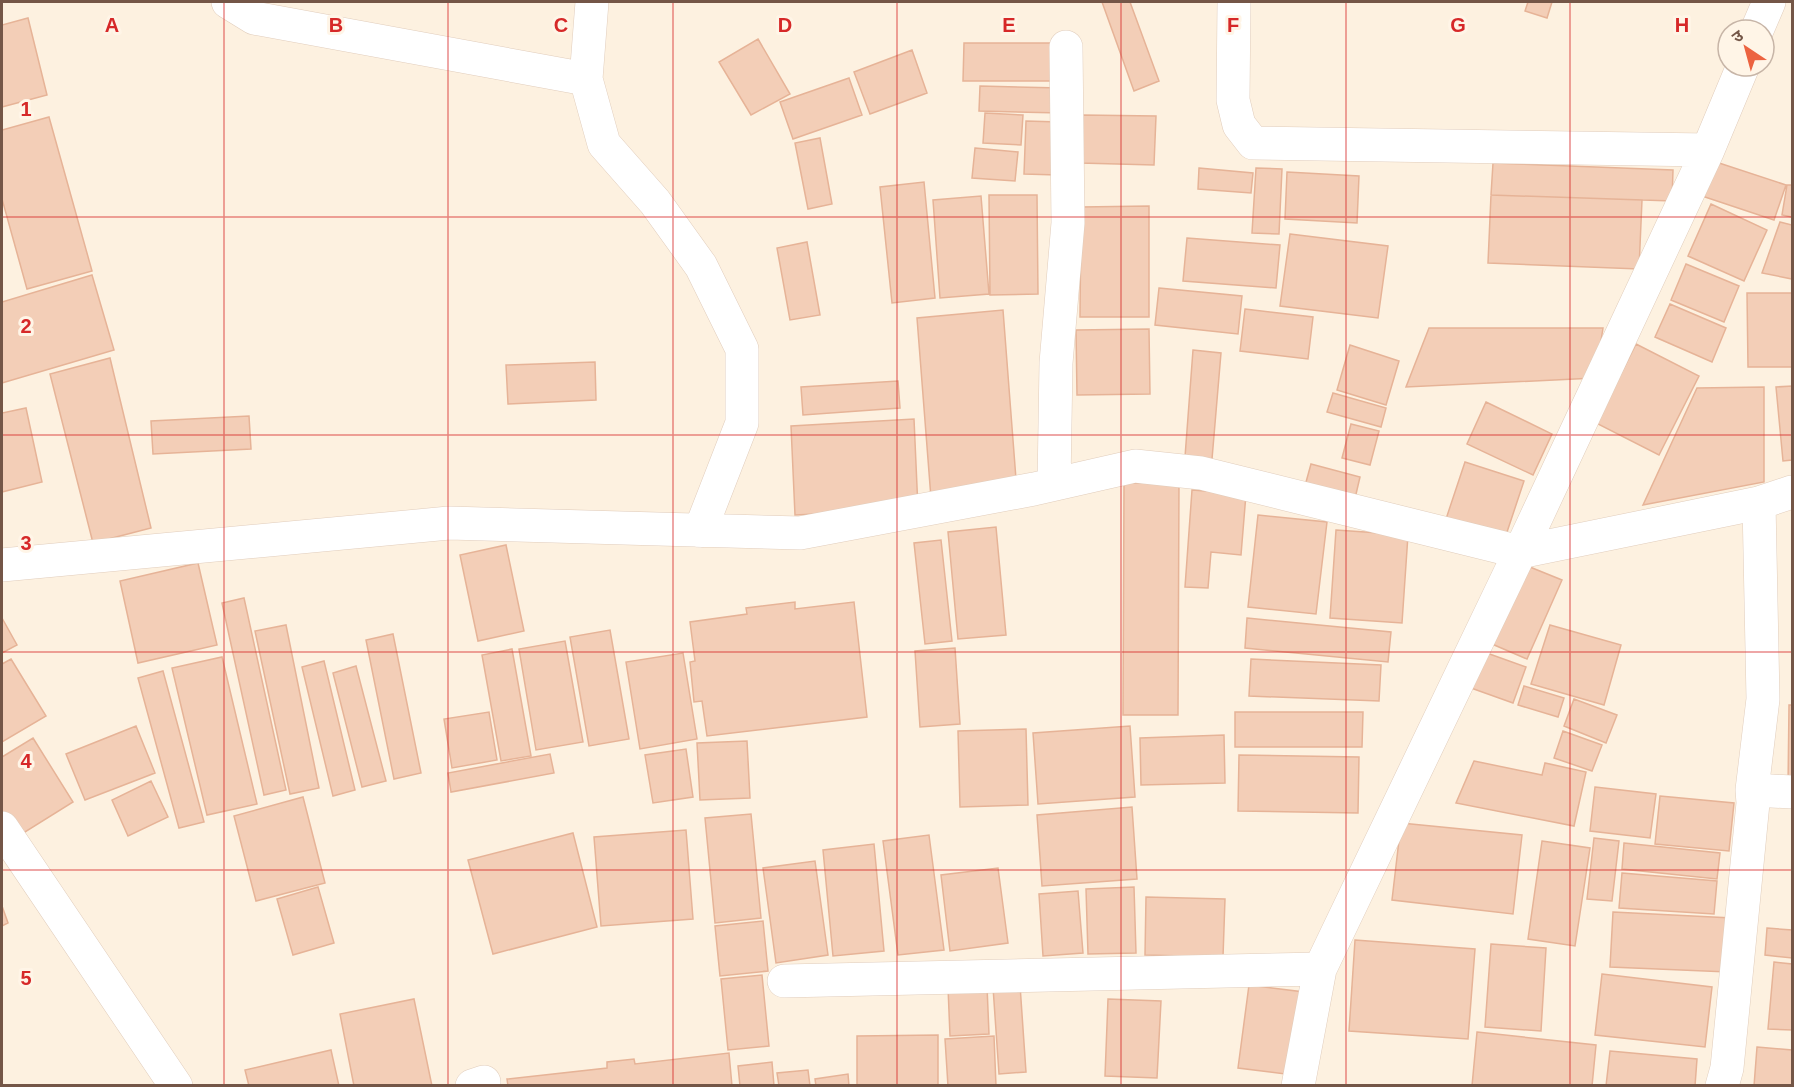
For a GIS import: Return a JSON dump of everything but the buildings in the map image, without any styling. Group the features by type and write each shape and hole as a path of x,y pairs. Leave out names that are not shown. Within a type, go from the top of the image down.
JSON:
{"street":[{"path":"228,2 254,18 586,79"},
{"path":"592,2 586,79 604,144 655,202 702,266 742,349 742,423 700,531"},
{"path":"1234,2 1233,100 1239,125 1253,143 1708,150"},
{"path":"1762,18 1769,2"},
{"path":"1054,484 1056,363 1068,223 1066,47"},
{"path":"1298,1086 1320,969 1520,552 1708,150 1738,78"},
{"path":"2,566 449,523 800,533 1135,466 1201,473 1520,552 1760,503 1792,492"},
{"path":"1722,1086 1728,1056 1753,803 1752,790 1763,699 1760,503"},
{"path":"1752,790 1792,792"},
{"path":"2,828 176,1086"},
{"path":"784,981 1320,969"}]}
